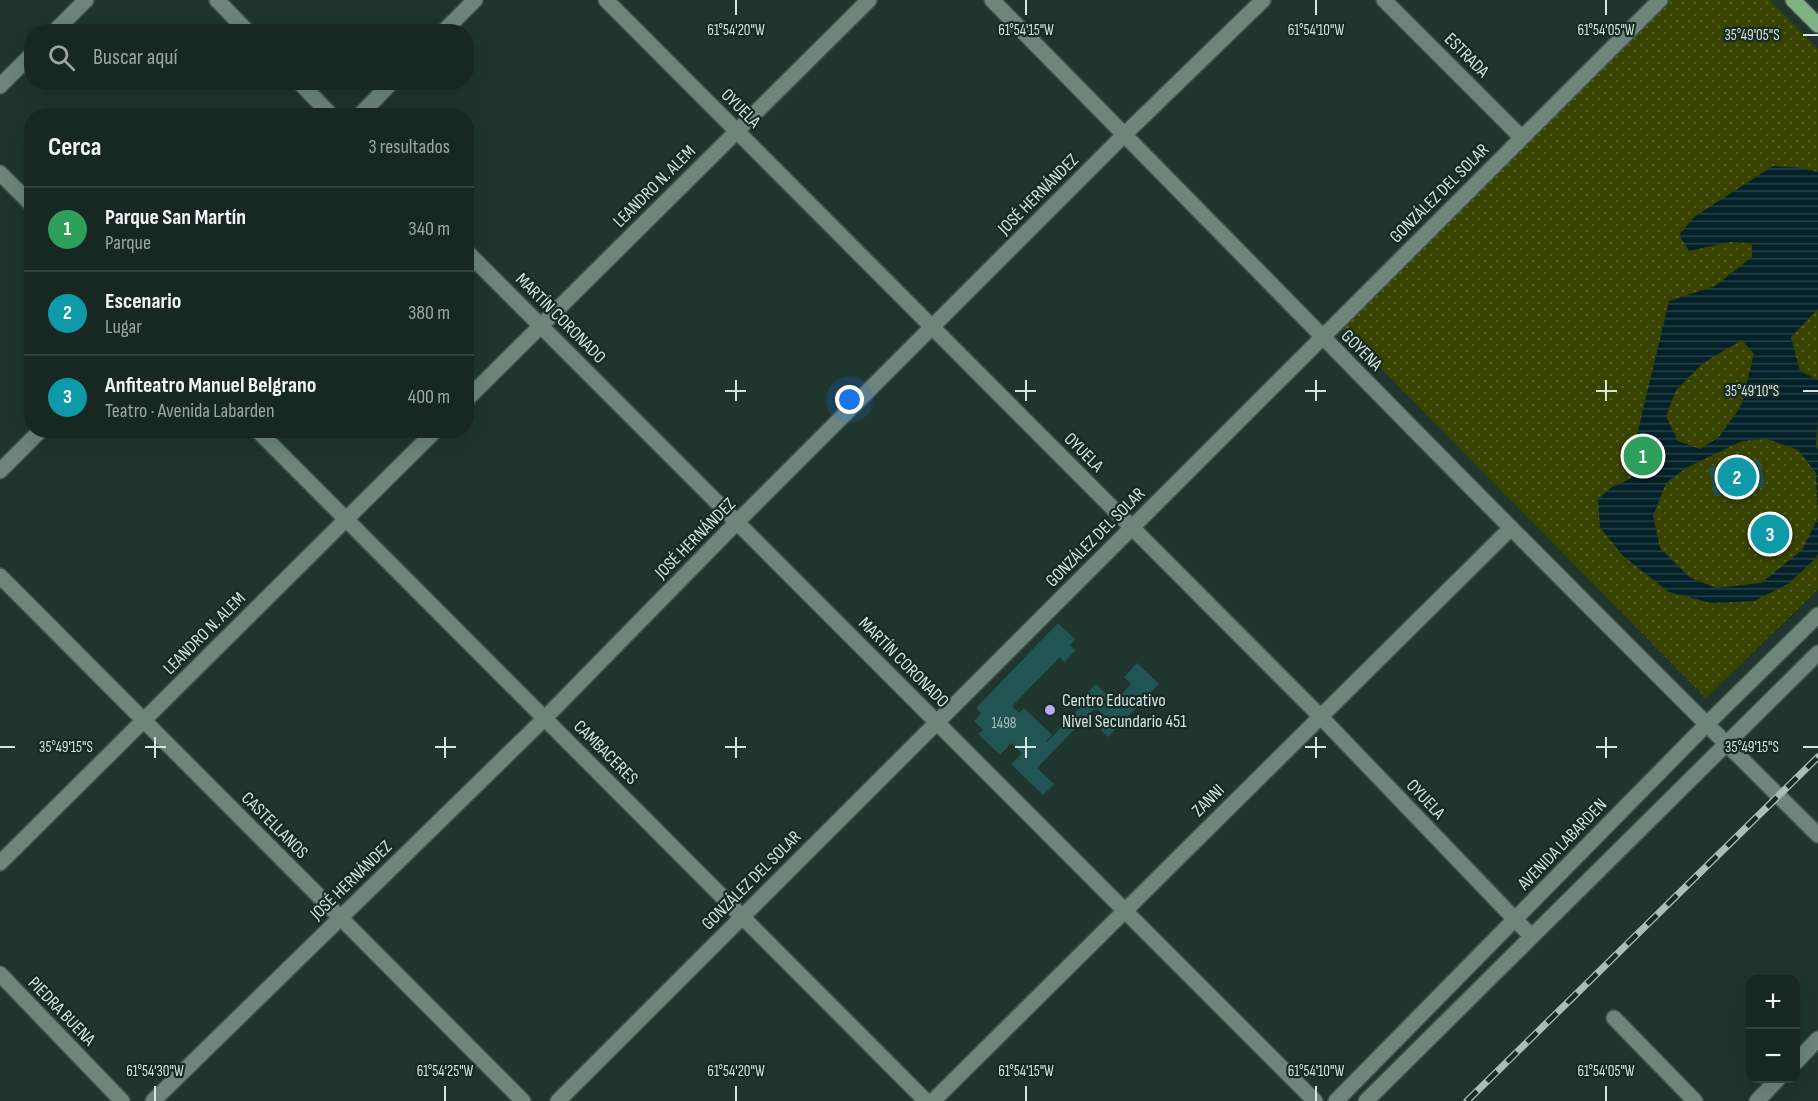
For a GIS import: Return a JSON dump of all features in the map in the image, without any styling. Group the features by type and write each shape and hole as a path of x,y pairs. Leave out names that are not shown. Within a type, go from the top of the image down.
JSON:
{"main road":[{"path":"1793,0 1818,25"}],"street":[{"path":"62,24 86,0"},
{"path":"216,0 240,24"},
{"path":"451,24 474,0"},
{"name":"OYUELA","path":"606,0 1320,716 1514,921 1531,936"},
{"name":"LEANDRO N. ALEM","path":"474,392 869,0"},
{"name":"GOYENA","path":"992,0 1511,528 1818,835"},
{"name":"JOSÉ HERNÁNDEZ","path":"153,1101 545,718 737,522 1125,134 1263,0"},
{"name":"ESTRADA","path":"1384,0 1522,138"},
{"name":"GONZÁLEZ DEL SOLAR","path":"558,1101 1660,0"},
{"path":"0,86 24,62"},
{"path":"307,90 324,108"},
{"path":"367,108 384,90"},
{"path":"0,173 24,197"},
{"name":"MARTÍN CORONADO","path":"474,259 1315,1101"},
{"path":"0,471 33,438"},
{"name":"CAMBACERES","path":"265,438 926,1101"},
{"name":"LEANDRO N. ALEM","path":"0,863 428,438"},
{"name":"ZANNI","path":"933,1101 1511,528"},
{"name":"CASTELLANOS","path":"0,576 523,1101"},
{"name":"AVENIDA LABARDEN","path":"1336,1101 1706,725 1818,615"},
{"path":"1366,1101 1818,653"},
{"name":"PIEDRA BUENA","path":"0,974 122,1101"},
{"path":"1614,1018 1695,1101"},
{"path":"1800,1058 1818,1040"},
{"path":"1756,1101 1774,1083"}],"green space":[{"path":"1667,0 1770,0 1818,49 1818,589 1706,698 1336,323"}],"water":[{"path":"1773,166 1818,172 1818,309 1791,337 1800,371 1818,380 1816,444 1818,451 1818,518 1818,553 1816,558 1788,584 1754,601 1711,603 1669,592 1623,556 1600,527 1598,499 1612,487 1630,479 1645,464 1635,443 1669,301 1715,286 1752,257 1752,243 1730,242 1689,251 1679,235 1694,217","holes":["1742,340 1754,354 1741,406 1719,437 1700,449 1678,441 1666,416 1676,390 1703,363","1767,439 1798,450 1816,473 1818,518 1802,550 1761,583 1716,588 1689,577 1660,548 1653,516 1666,483 1686,468 1742,441"]}],"building":[{"path":"1760,459 1765,487 1714,496 1709,468"},
{"path":"1058,623 1075,639 1070,645 1076,650 1064,662 1060,657 1012,706 1019,713 1024,708 1052,735 1047,742 1089,698 1085,695 1096,684 1114,702 1131,684 1124,677 1137,663 1159,684 1108,737 1101,730 1110,721 1096,707 1037,768 1054,784 1043,795 1011,764 1022,753 1011,743 1000,755 978,734 983,730 974,721 981,713 976,708"}],"railway":[{"path":"1467,1101 1818,757"}],"place":[{"name":"Parque San Martín","path":"1643,456"},
{"name":"Escenario","path":"1737,477"},
{"name":"Anfiteatro Manuel Belgrano","path":"1770,534"},
{"name":"Centro Educativo Nivel Secundario 451","path":"1050,710"}]}
